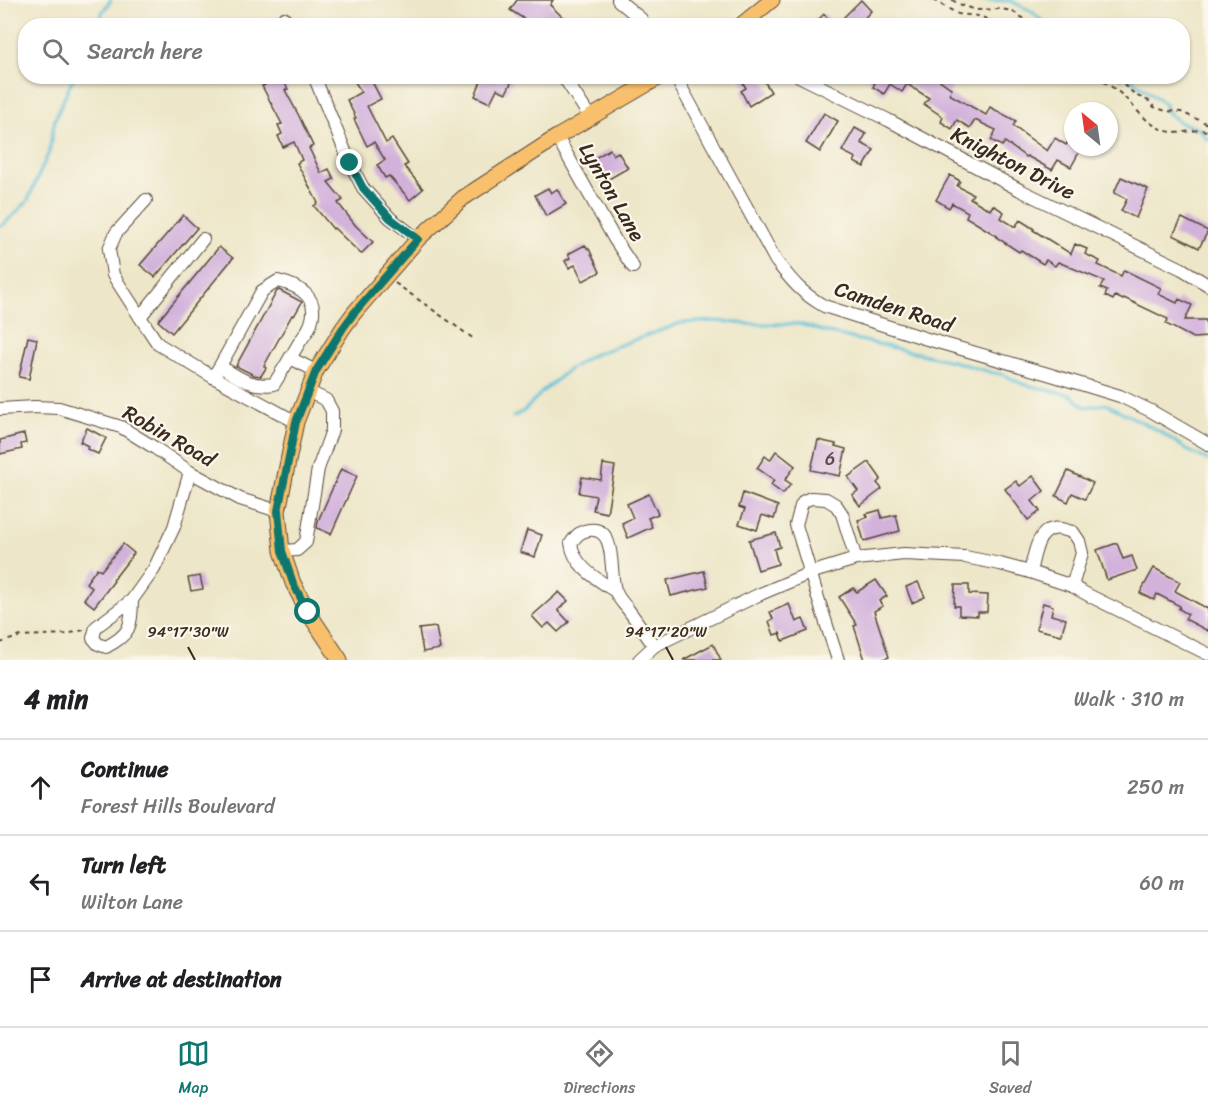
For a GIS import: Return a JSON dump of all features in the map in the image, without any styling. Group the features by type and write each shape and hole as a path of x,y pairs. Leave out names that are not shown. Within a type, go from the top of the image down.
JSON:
{"main road":[{"path":"752,18 772,0"},
{"path":"340,660 308,612 293,583 282,551 278,511 296,422 316,371 343,328 386,276 418,239 463,198 556,137 647,84"}],"street":[{"path":"618,0 640,18"},
{"path":"317,84 350,163 363,188 390,218 418,239"},
{"path":"568,84 590,117"},
{"name":"Camden Road","path":"679,84 776,261 797,287 809,297 824,306 927,339 1120,396 1208,444"},
{"name":"Knighton Drive","path":"815,84 1020,190 1182,269 1208,285"},
{"name":"Lynton Lane","path":"556,137 633,267"},
{"path":"146,200 116,233 109,249 113,275 158,344 217,372 296,422"},
{"path":"140,317 203,239"},
{"path":"278,281 292,285 304,292 311,300 314,308 311,323 274,384 262,387 217,372 262,291 278,281"},
{"path":"290,358 316,371"},
{"path":"282,551 297,550 306,542 318,470 332,430 332,411 326,400 307,391"},
{"name":"Robin Road","path":"0,409 59,408 121,426 190,472 240,499 278,511"},
{"path":"132,600 128,630 119,640 106,647 98,644 93,638 96,627 132,600 153,569 174,527 190,472"},
{"path":"838,660 796,525 804,501 811,498 826,499 836,505 842,514 856,559"},
{"path":"1030,572 1040,538 1047,531 1055,528 1073,532 1079,541 1082,553 1072,586"},
{"path":"615,591 608,541 601,533 594,530 586,530 576,535 571,543 576,560 592,576 615,591 654,646"},
{"path":"639,660 654,646 758,595 810,573 856,559 904,554 965,557 1030,572 1072,586 1208,654"}],"path":[{"path":"933,0 958,14 984,18"},
{"path":"952,0 976,10 1012,11 1023,18"},
{"path":"1108,84 1122,94 1144,119 1159,128 1172,133 1199,129 1208,131"},
{"path":"1121,84 1155,106 1166,111 1181,112 1208,124"},
{"path":"386,276 474,339"},
{"path":"0,643 21,636 66,633 96,627"}],"building":[{"path":"517,0 553,0 550,5 564,18 522,18 510,10"},
{"path":"861,0 871,11 864,18 843,18"},
{"path":"285,84 288,89 285,90 313,146 309,148 321,173 329,169 334,179 328,182 343,200 338,203 356,226 373,242 361,254 333,229 314,206 318,203 297,163 302,160 294,142 283,147 278,136 282,134 278,125 282,124 262,86"},
{"path":"356,84 373,84 381,99 367,106 386,143 392,139 408,164 404,166 423,189 410,200 389,176 385,178 377,165 385,160 374,142 367,146 354,119 356,118 347,100 361,92"},
{"path":"480,84 510,84 506,93 497,89 490,103 475,96"},
{"path":"744,84 766,84 771,92 749,106 741,91 746,88"},
{"path":"874,84 890,84 884,94 873,87"},
{"path":"890,84 907,84 902,92"},
{"path":"907,84 945,84 952,89 949,94 986,115 990,107 1016,121 1013,126 1047,151 1055,138 1064,144 1064,156 1077,156 1071,167 1058,160 1052,170 1026,157 1005,142 1002,146 991,140 996,130 975,120 970,128 957,120 952,129 941,122 943,117 924,104 929,98"},
{"path":"824,113 838,121 820,152 806,143"},
{"path":"855,128 866,134 861,143 874,150 864,167 854,162 856,158 842,151"},
{"path":"610,149 613,155 618,152 628,168 602,183 590,161"},
{"path":"950,175 960,181 957,186 973,194 970,198 990,210 993,205 1004,212 1001,218 1015,227 1020,220 1071,254 1075,244 1087,249 1085,254 1100,261 1098,265 1121,276 1124,270 1161,288 1158,294 1177,303 1179,299 1192,305 1185,320 1206,320 1207,337 1193,338 1166,324 1168,319 1124,298 1123,300 1115,296 1113,300 1105,296 1107,291 1100,288 1104,281 1058,262 1055,266 1046,260 1043,264 1021,250 1019,252 966,217 968,212 952,203 949,208 936,200"},
{"path":"1121,177 1148,189 1136,218 1121,211 1127,199 1114,193"},
{"path":"548,188 551,193 557,189 566,204 546,216 535,195"},
{"path":"183,215 197,228 155,277 140,265"},
{"path":"1182,218 1208,231 1199,248 1173,235"},
{"path":"585,245 600,272 583,281 575,265 569,268 565,261 570,258 568,254"},
{"path":"219,247 233,258 172,333 158,321"},
{"path":"279,290 302,302 294,316 292,315 264,366 266,368 261,376 254,375 236,366"},
{"path":"28,337 37,339 29,379 19,377"},
{"path":"87,428 106,438 98,454 87,449 88,446 80,442"},
{"path":"24,434 26,443 21,444 22,449 0,454 0,440"},
{"path":"818,440 846,449 840,476 811,470"},
{"path":"776,451 795,466 785,480 791,484 783,494 771,485 774,480 757,468 765,456 770,460"},
{"path":"869,462 881,479 877,483 882,489 860,506 852,495 858,491 848,477"},
{"path":"603,464 615,466 607,513 593,510 596,496 579,493 582,477 601,480"},
{"path":"341,469 357,476 331,534 317,528 318,521"},
{"path":"1068,471 1093,483 1085,499 1072,493 1068,502 1056,496"},
{"path":"1033,476 1044,491 1032,501 1040,511 1028,520 1005,489 1016,481 1020,486"},
{"path":"743,493 778,506 774,519 762,515 757,530 739,524 745,509 739,507"},
{"path":"649,494 658,514 648,518 652,527 628,538 622,523 633,518 627,504"},
{"path":"880,510 882,518 896,515 900,531 864,541 858,520 868,517 866,514"},
{"path":"527,530 542,535 535,557 520,552"},
{"path":"776,533 780,547 774,549 778,564 758,570 749,540"},
{"path":"1117,543 1123,559 1132,556 1137,570 1107,580 1097,550"},
{"path":"123,544 134,553 94,607 84,599 92,588 86,583 97,568 101,571"},
{"path":"1154,568 1180,582 1175,591 1208,609 1208,631 1185,619 1188,614 1179,609 1180,606 1157,594 1154,600 1140,593"},
{"path":"704,571 708,587 671,596 667,580"},
{"path":"200,576 203,589 191,591 188,578"},
{"path":"876,580 887,596 879,601 883,606 874,611 889,657 881,660 865,660 854,626 857,625 839,597 853,588 857,592"},
{"path":"918,582 925,597 912,603 906,587"},
{"path":"955,585 969,585 969,594 988,595 987,612 978,612 978,616 959,615 959,606 954,606"},
{"path":"559,592 568,601 558,610 569,622 558,632 549,623 543,628 532,616"},
{"path":"1043,603 1053,606 1051,615 1066,619 1061,635 1036,629"},
{"path":"789,604 796,622 803,619 808,631 783,641 780,633 774,635 769,621 773,619 770,612"},
{"path":"436,627 440,649 423,652 419,629"},
{"path":"713,644 721,660 683,660"}],"waterway":[{"path":"100,18 111,0"},
{"path":"984,0 1011,1 1031,11 1039,18"},
{"path":"0,226 27,202 49,152 55,119 70,84"},
{"path":"1138,84 1165,104 1166,111 1179,122 1199,129 1208,140"},
{"path":"513,417 524,411 567,371 590,356 681,323 716,321 748,324 800,324 1005,375 1022,384 1071,395 1085,407 1106,404 1159,431 1189,451 1208,460"}],"route":[{"path":"308,612 293,583 282,551 278,511 296,422 316,371 343,328 418,239 390,218 363,188 350,163"}]}
